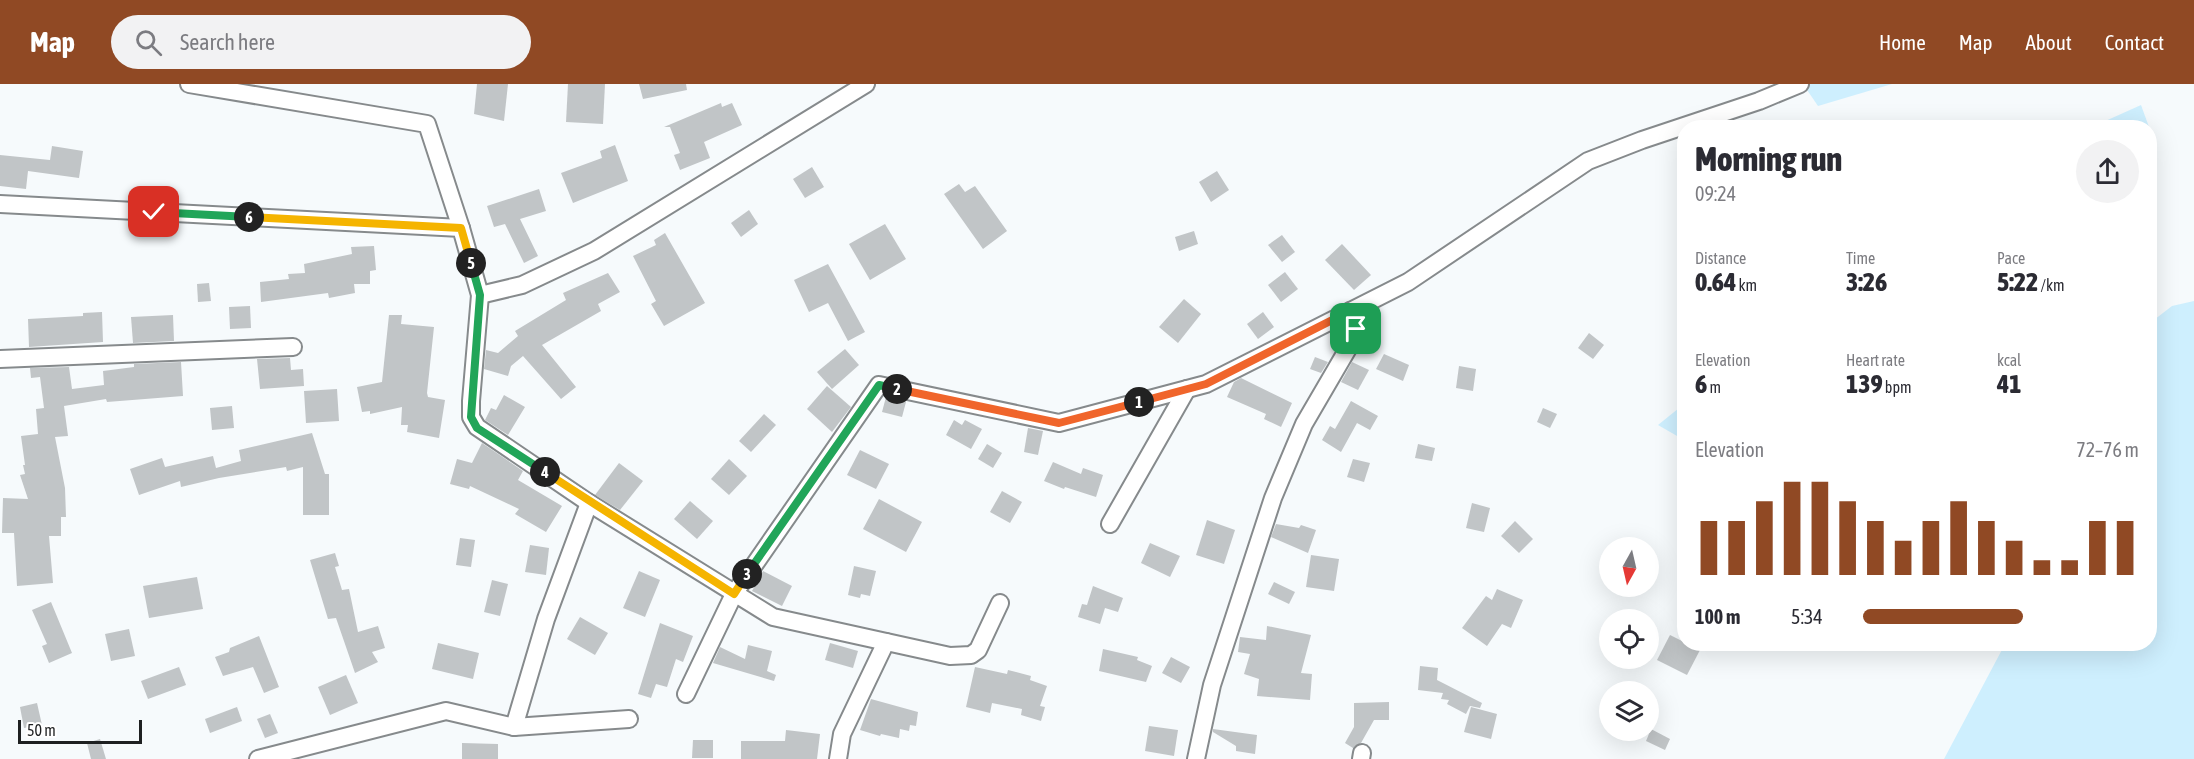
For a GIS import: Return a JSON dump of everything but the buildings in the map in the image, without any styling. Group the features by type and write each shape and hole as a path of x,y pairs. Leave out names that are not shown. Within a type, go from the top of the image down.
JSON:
{"street":[{"path":"189,84 427,124 480,295 471,417 477,428 590,503 773,617 950,656 971,655 978,650 1000,603"},
{"path":"480,295 522,285 594,251 866,84"},
{"path":"1702,120 1759,101 1800,84"},
{"path":"686,694 734,594 879,385 1059,423 1206,384 1408,282 1588,161 1677,128"},
{"path":"0,204 461,228"},
{"path":"1196,759 1212,685 1249,566 1304,424 1353,340 1356,329 1350,311"},
{"path":"0,359 293,347"},
{"path":"1110,524 1187,389"},
{"path":"514,728 546,618 590,503"},
{"path":"838,759 842,734 886,642"},
{"path":"258,759 446,711 514,728 629,719"}],"shaded area":[{"path":"1803,84 1892,84 1818,106"},
{"path":"2141,105 2146,120 2108,120"},
{"path":"2194,301 2194,759 1944,759 2001,651 2157,651 2157,318 2172,306"},
{"path":"1677,410 1677,436 1658,425"}],"route":[{"path":"154,212 461,228 480,295 471,401 471,417 477,428 734,594 879,385 1059,423 1206,384 1350,311 1356,329"}]}
